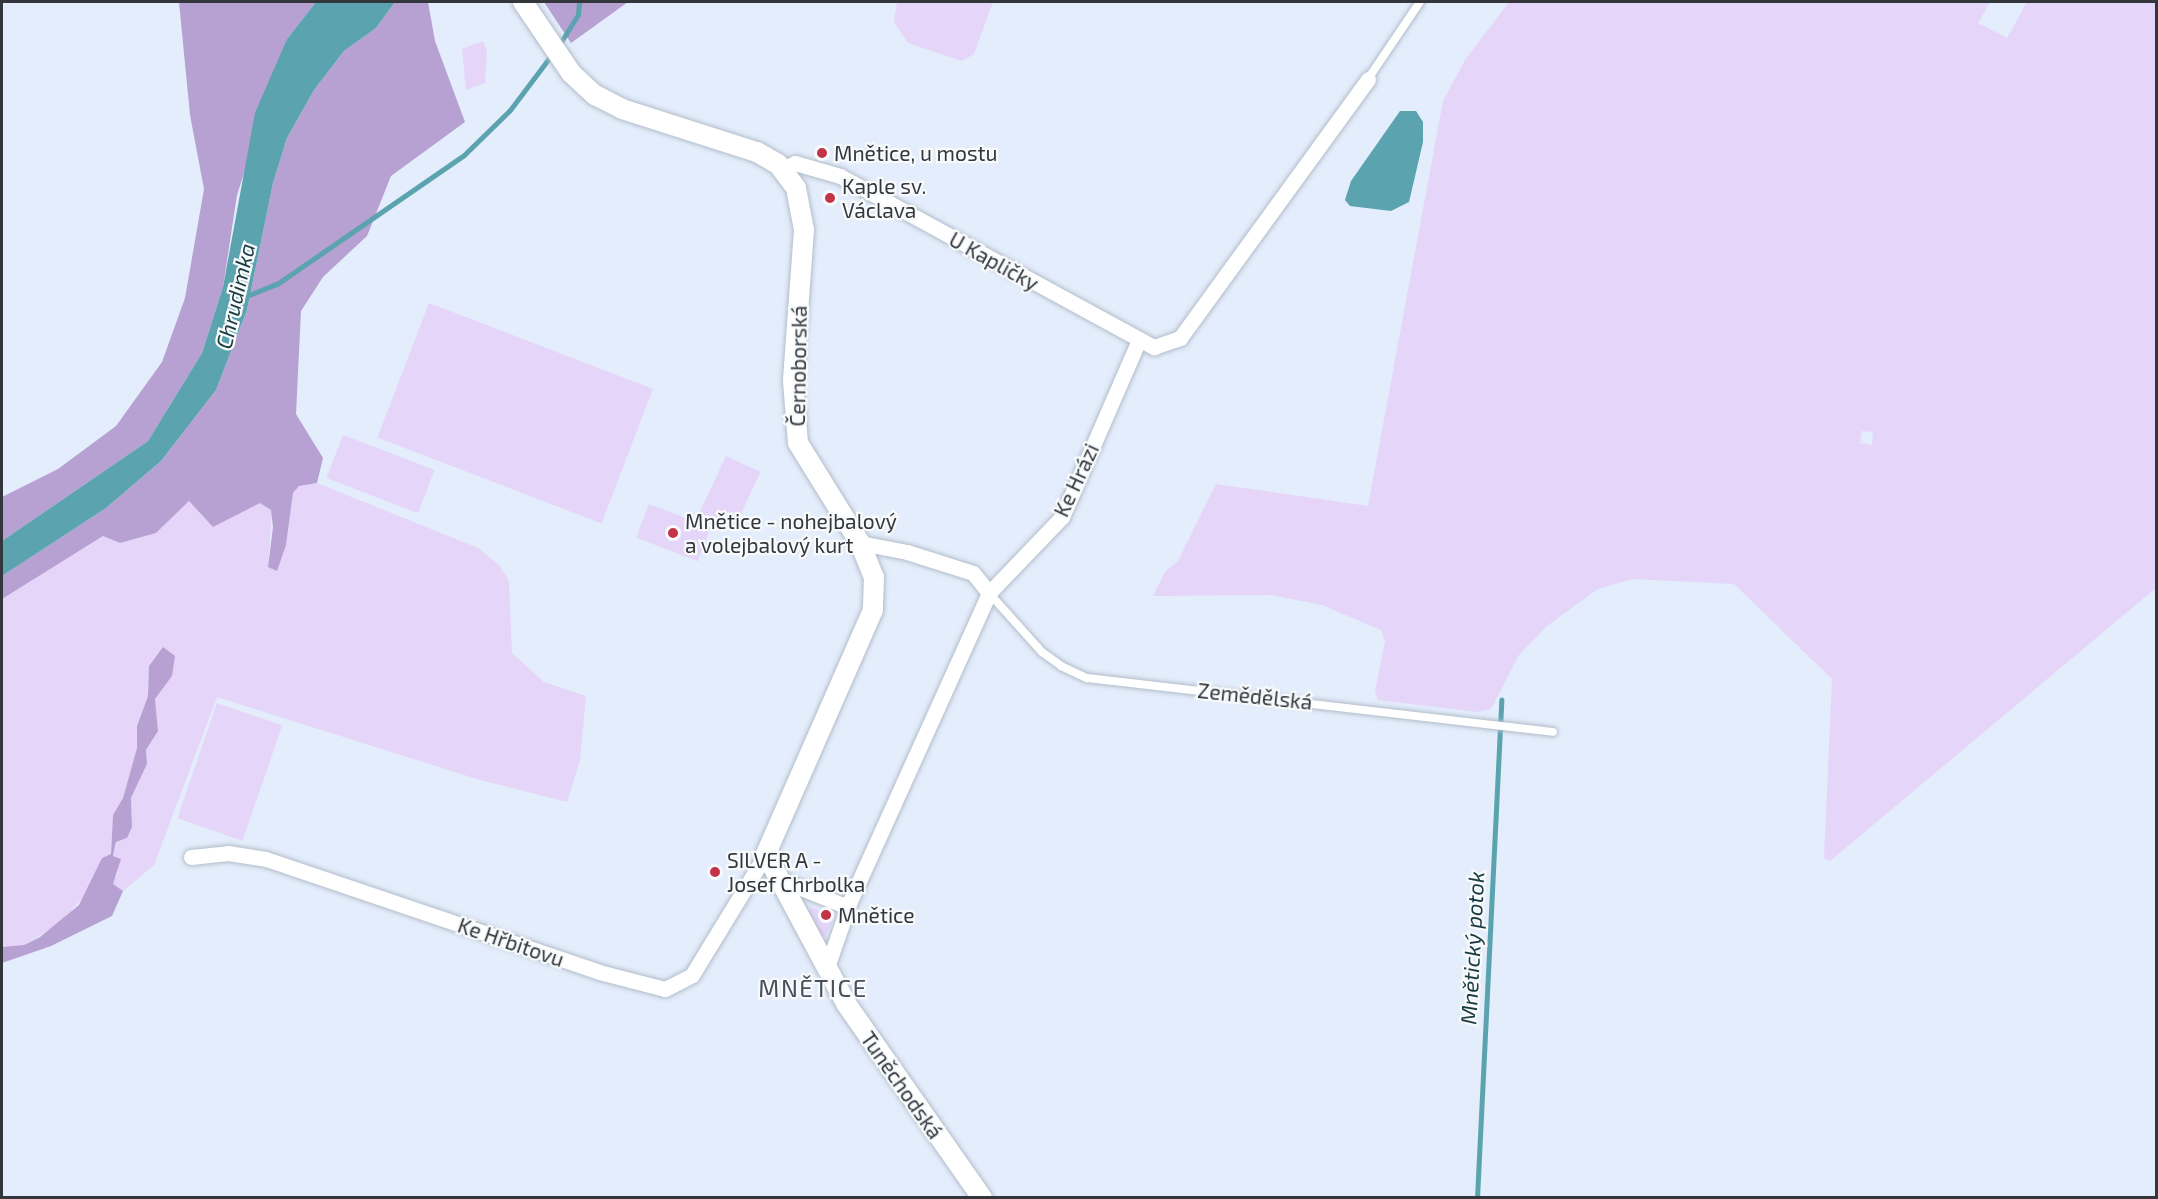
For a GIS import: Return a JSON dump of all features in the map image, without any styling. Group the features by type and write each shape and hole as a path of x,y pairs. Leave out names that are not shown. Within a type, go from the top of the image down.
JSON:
{"street":[{"path":"523,2 572,73 606,102 744,147 783,169"},
{"path":"1138,340 1154,347 1180,338 1368,79"},
{"name":"U Kapličky","path":"783,169 791,164 805,165 840,176 1138,340"},
{"name":"Černoborská","path":"766,854 873,610 874,577 860,543 798,443 794,381 804,230 801,202 783,169"},
{"name":"Ke Hrázi","path":"826,970 848,907 989,593 1062,517 1138,340"},
{"path":"860,543 907,552 973,573 989,593"},
{"name":"Ke Hřbitovu","path":"191,857 228,853 266,860 599,972 665,989 693,975 766,854"},
{"path":"766,854 826,970"},
{"path":"779,879 848,907"},
{"name":"Tuněchodská","path":"826,970 982,1197"}],"lane":[{"path":"1368,79 1420,2"},
{"name":"Zemědělská","path":"989,593 1042,652 1060,666 1087,678 1553,732"}],"shaded area":[{"path":"179,2 316,2 287,39 237,195 223,287 202,353 148,441 2,541 2,497 58,469 116,426 162,362 185,298 204,189 190,115"},
{"path":"395,2 428,2 435,41 465,122 391,176 367,236 323,277 301,311 296,414 323,458 317,483 299,486 293,493 286,545 277,571 268,567 273,527 271,510 260,503 213,527 189,501 156,533 120,543 103,536 2,599 2,576 106,508 161,461 216,390 247,310 273,183 287,138 314,90 344,51 376,28"},
{"path":"544,2 628,2 571,43"},
{"path":"897,2 993,2 974,54 962,61 908,43 894,22"},
{"path":"1509,2 1990,2 1978,23 2007,38 2027,2 2156,2 2156,588 1830,861 1824,858 1832,679 1734,584 1633,579 1598,589 1547,626 1519,655 1491,709 1477,712 1378,700 1375,691 1385,641 1381,630 1322,605 1271,595 1153,596 1165,572 1178,561 1216,484 1368,506 1443,101 1465,60","holes":["1862,431 1873,432 1872,445 1860,443"]},
{"path":"483,41 487,51 485,83 466,90 462,49"},
{"path":"429,303 653,389 601,523 377,437"},
{"path":"343,435 434,470 418,513 327,478"},
{"path":"726,456 760,472 734,529 699,513"},
{"path":"317,483 478,548 500,566 509,581 512,653 544,682 586,696 580,760 567,802 480,780 217,697 154,865 123,891 117,890 112,884 118,873 113,856 117,842 127,838 132,827 131,798 147,764 146,750 158,731 155,699 172,676 149,666 148,696 137,726 137,748 123,798 113,815 111,854 102,858 89,891 60,923 24,945 2,947 2,599 103,536 120,543 156,533 189,501 213,526 260,503 272,510 268,567 286,545 293,493 299,486"},
{"name":"Mnětice - nohejbalový a volejbalový kurt","path":"649,504 711,528 698,561 636,538"},
{"path":"163,647 175,656 172,676 155,699 158,731 146,750 147,764 131,798 132,827 127,838 116,842 113,856 121,859 113,884 123,891 112,916 51,946 2,963 2,947 24,945 40,937 79,905 102,858 111,854 113,815 123,798 137,748 137,726 148,696 149,666"},
{"path":"217,703 282,725 243,841 177,818"},
{"path":"811,907 835,916 825,937 820,935 808,913"}],"water":[{"name":"Chrudimka","path":"316,2 395,2 376,28 344,51 314,90 287,138 273,183 247,310 216,390 161,461 106,508 2,576 2,541 148,441 202,353 223,287 255,113 287,39"},
{"path":"1400,111 1416,111 1423,122 1423,142 1409,202 1391,211 1350,206 1345,200 1351,181"}],"waterway":[{"path":"559,45 578,14 579,2"},
{"name":"Chrudimka","path":"244,297 277,284 464,155 510,110 553,53"},
{"name":"Mnětický potok","path":"1477,1198 1501,700"}],"place":[{"name":"Mnětice, u mostu","path":"822,153"},
{"name":"Kaple sv. Václava","path":"830,198"},
{"name":"Mnětice - nohejbalový a volejbalový kurt","path":"673,533"},
{"name":"SILVER A - Josef Chrbolka","path":"715,872"},
{"name":"Mnětice","path":"826,915"}],"district":[{"name":"MNĚTICE","path":"813,988"}]}
